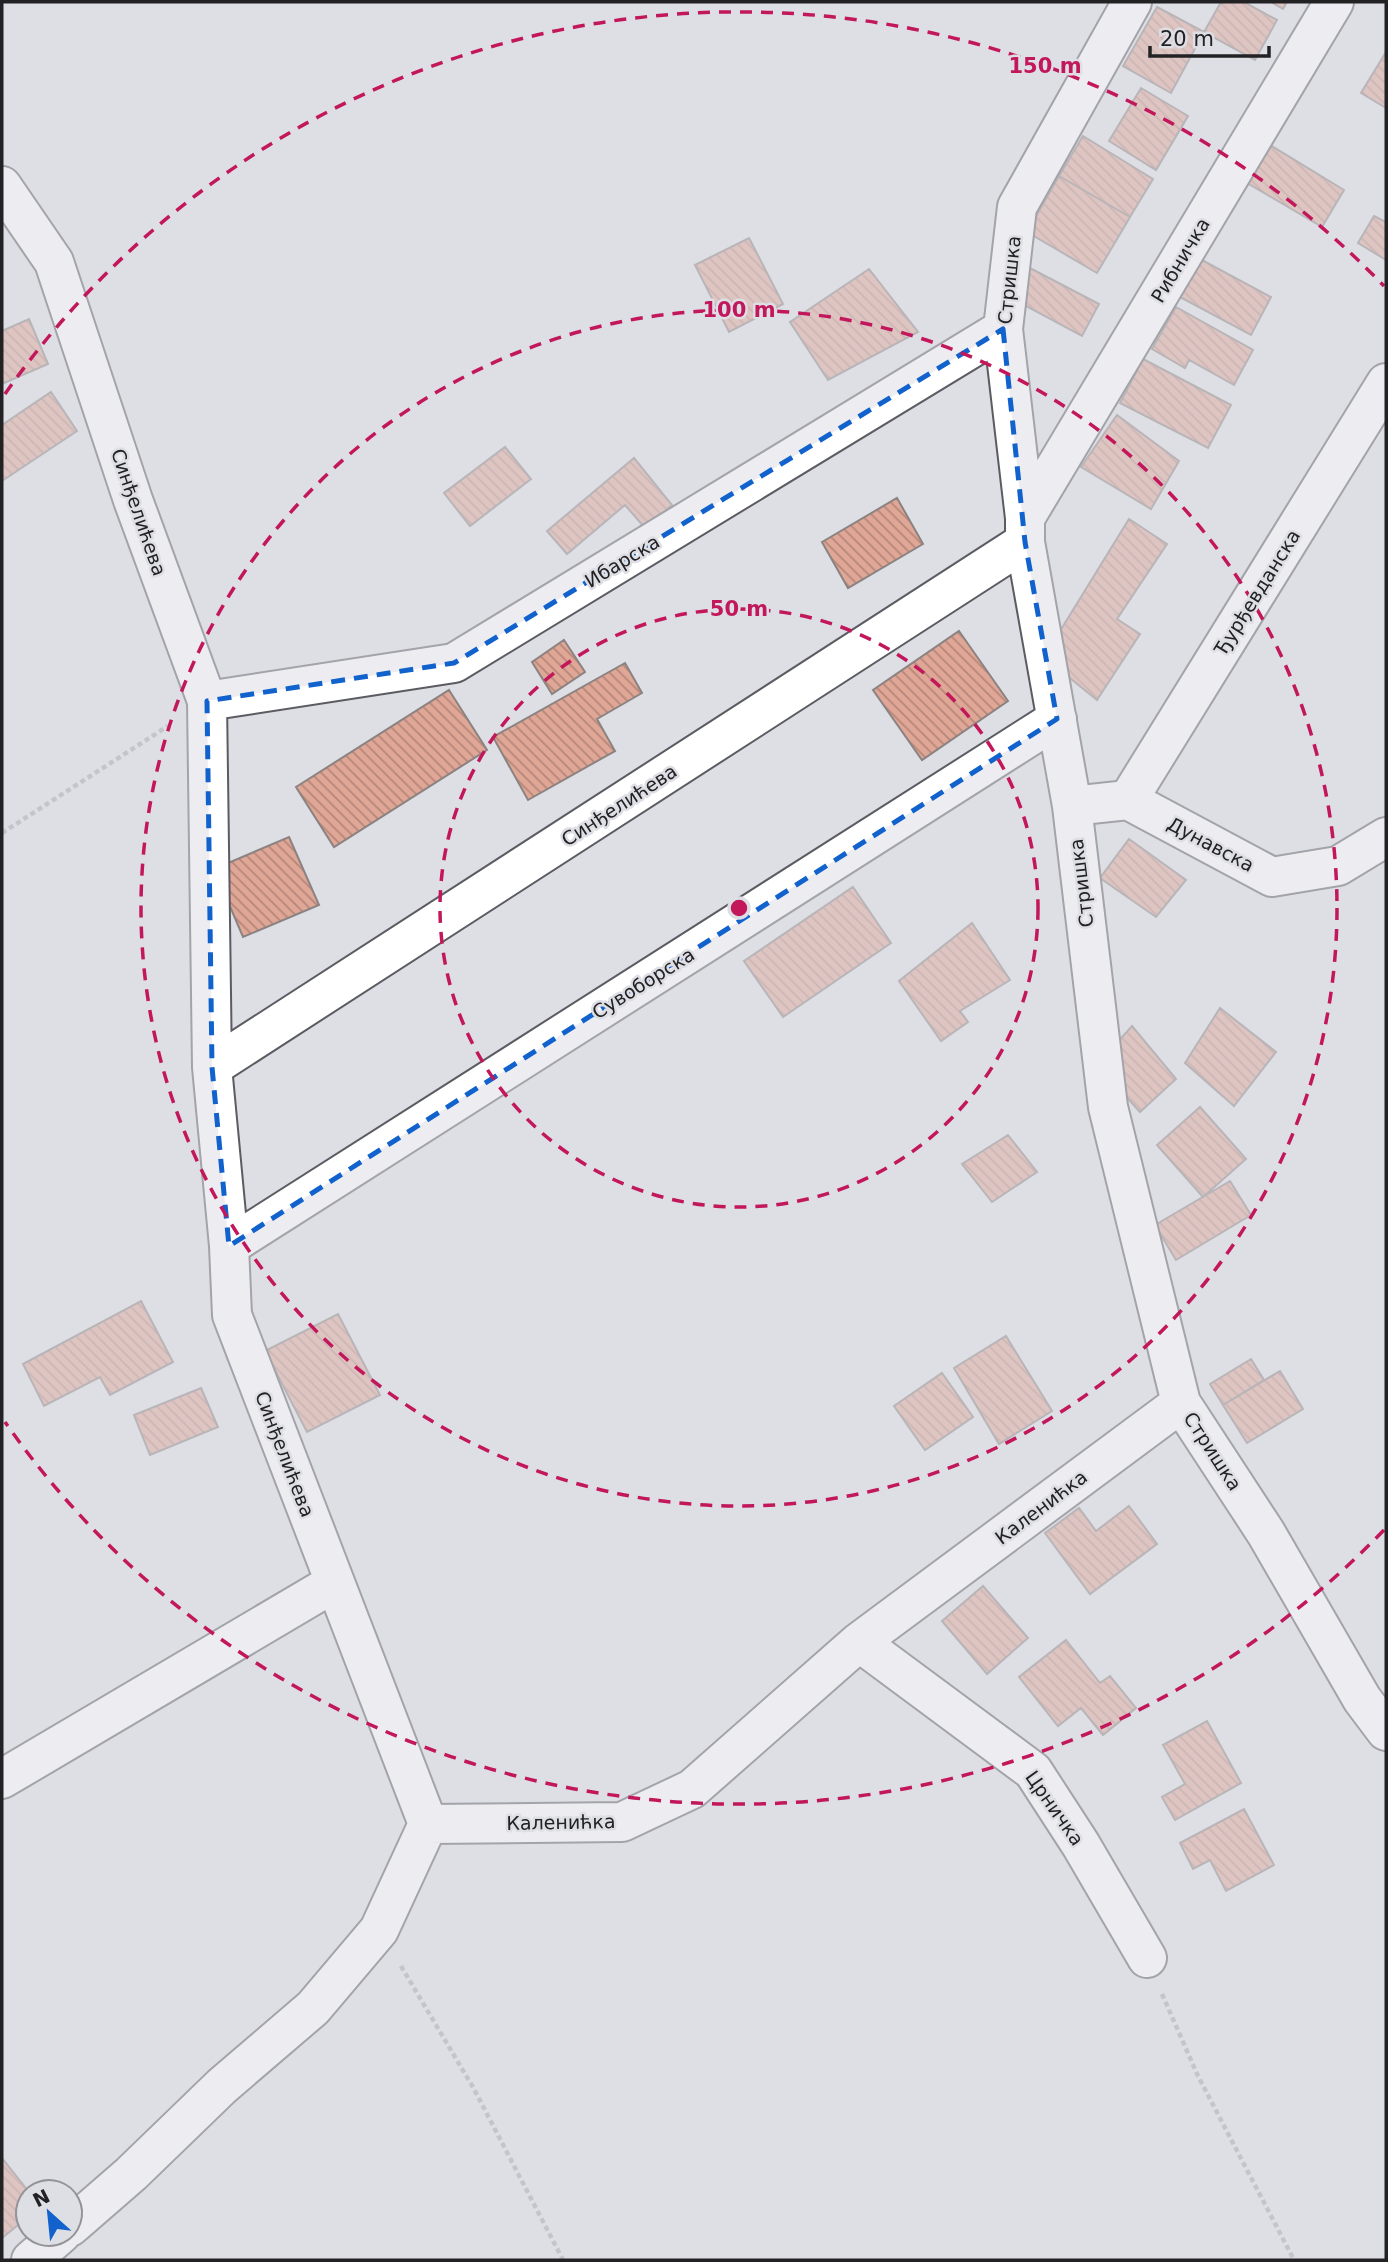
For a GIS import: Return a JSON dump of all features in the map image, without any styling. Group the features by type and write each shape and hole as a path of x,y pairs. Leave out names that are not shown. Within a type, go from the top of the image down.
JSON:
{"street":[{"name":"Стришка","path":"1132,2 1017,207 1003,329 1025,530 1072,806 1108,1107 1181,1403 1266,1533 1362,1699 1386,1731"},
{"name":"Рибничка","path":"1025,530 1334,2"},
{"name":"Синђелићева","path":"2,186 54,262 133,500 207,701 212,1067 229,1246 232,1315 428,1824"},
{"name":"Ибарска","path":"207,701 454,663 1003,329"},
{"name":"Ђурђевданска","path":"1128,800 1386,383"},
{"name":"Синђелићева","path":"212,1067 1025,530"},
{"name":"Сувоборска","path":"229,1246 1057,719"},
{"path":"1072,806 1128,800"},
{"name":"Дунавска","path":"1128,800 1272,877 1338,866 1386,837"},
{"name":"Каленићка","path":"428,1824 622,1822 692,1789 859,1642 1181,1403"},
{"path":"2,1779 334,1583"},
{"name":"Црничка","path":"859,1642 1033,1771 1081,1845 1147,1958"},
{"path":"84,2215 131,2174 222,2086 313,2008 379,1930 428,1824"},
{"path":"31,2260 45,2248"}],"path":[{"path":"2,833 207,701"},
{"path":"379,1930 474,2089 563,2260"},
{"path":"1147,1958 1198,2076 1294,2260"}],"highlighted area":[{"path":"1003,329 1025,542 1057,719 229,1246 212,1067 207,701 454,663"}],"building":[{"path":"1221,2 1244,2 1277,20 1255,60 1204,32"},
{"path":"1271,2 1287,2 1283,9"},
{"path":"1157,7 1204,32 1171,93 1123,66"},
{"path":"1386,52 1386,108 1361,93"},
{"path":"1141,88 1188,116 1156,170 1109,141"},
{"path":"1083,136 1153,179 1130,217 1059,176"},
{"path":"1265,142 1344,190 1322,227 1242,180"},
{"path":"1059,176 1130,217 1097,273 1027,232"},
{"path":"1374,216 1386,222 1386,260 1358,243"},
{"path":"749,238 783,304 729,332 695,265"},
{"path":"1200,259 1271,297 1251,335 1180,297"},
{"path":"1026,266 1099,304 1082,336 1009,297"},
{"path":"869,269 918,332 828,380 790,322"},
{"path":"1176,307 1253,350 1234,385 1189,360 1185,368 1152,349"},
{"path":"29,319 48,364 2,384 2,331"},
{"path":"1143,359 1231,405 1208,448 1120,403"},
{"path":"51,392 77,431 2,481 2,425"},
{"path":"1117,415 1179,461 1151,509 1081,467"},
{"path":"505,447 531,479 470,526 444,493"},
{"path":"634,458 672,505 645,528 625,505 567,554 547,531"},
{"path":"897,498 923,544 848,588 822,542"},
{"path":"1129,519 1167,544 1117,619 1140,634 1097,700 1044,657"},
{"path":"959,631 1008,701 922,760 873,690"},
{"path":"564,640 585,672 552,694 532,662"},
{"path":"625,663 642,693 597,719 615,751 528,800 493,737"},
{"path":"449,690 487,750 334,847 296,787"},
{"path":"289,837 319,905 243,937 214,869"},
{"path":"1129,839 1186,880 1156,917 1100,878"},
{"path":"853,887 891,943 783,1017 744,961"},
{"path":"972,923 1010,980 960,1011 968,1022 941,1041 899,981"},
{"path":"1220,1008 1276,1052 1234,1106 1185,1063"},
{"path":"1132,1026 1176,1079 1140,1112 1097,1065"},
{"path":"1200,1107 1246,1159 1203,1197 1157,1145"},
{"path":"1008,1135 1037,1172 992,1202 962,1164"},
{"path":"1230,1181 1251,1215 1176,1260 1155,1225"},
{"path":"141,1301 173,1362 110,1395 100,1377 44,1406 23,1364"},
{"path":"338,1314 380,1395 307,1432 265,1351"},
{"path":"1006,1336 1052,1411 999,1444 954,1368"},
{"path":"1251,1359 1264,1380 1223,1405 1210,1384"},
{"path":"1280,1371 1303,1409 1247,1443 1223,1405"},
{"path":"942,1373 973,1417 925,1450 894,1406"},
{"path":"201,1388 218,1427 150,1455 134,1415"},
{"path":"1129,1506 1157,1544 1090,1594 1045,1533 1079,1508 1096,1531"},
{"path":"983,1586 1028,1638 987,1674 942,1621"},
{"path":"1066,1640 1100,1683 1110,1676 1136,1708 1103,1735 1081,1708 1058,1726 1019,1677"},
{"path":"1207,1721 1241,1783 1175,1820 1162,1797 1185,1784 1163,1745"},
{"path":"1244,1809 1274,1865 1226,1891 1210,1860 1193,1869 1180,1843"},
{"path":"2,2158 18,2178 14,2178 14,2228 2,2238"}]}
